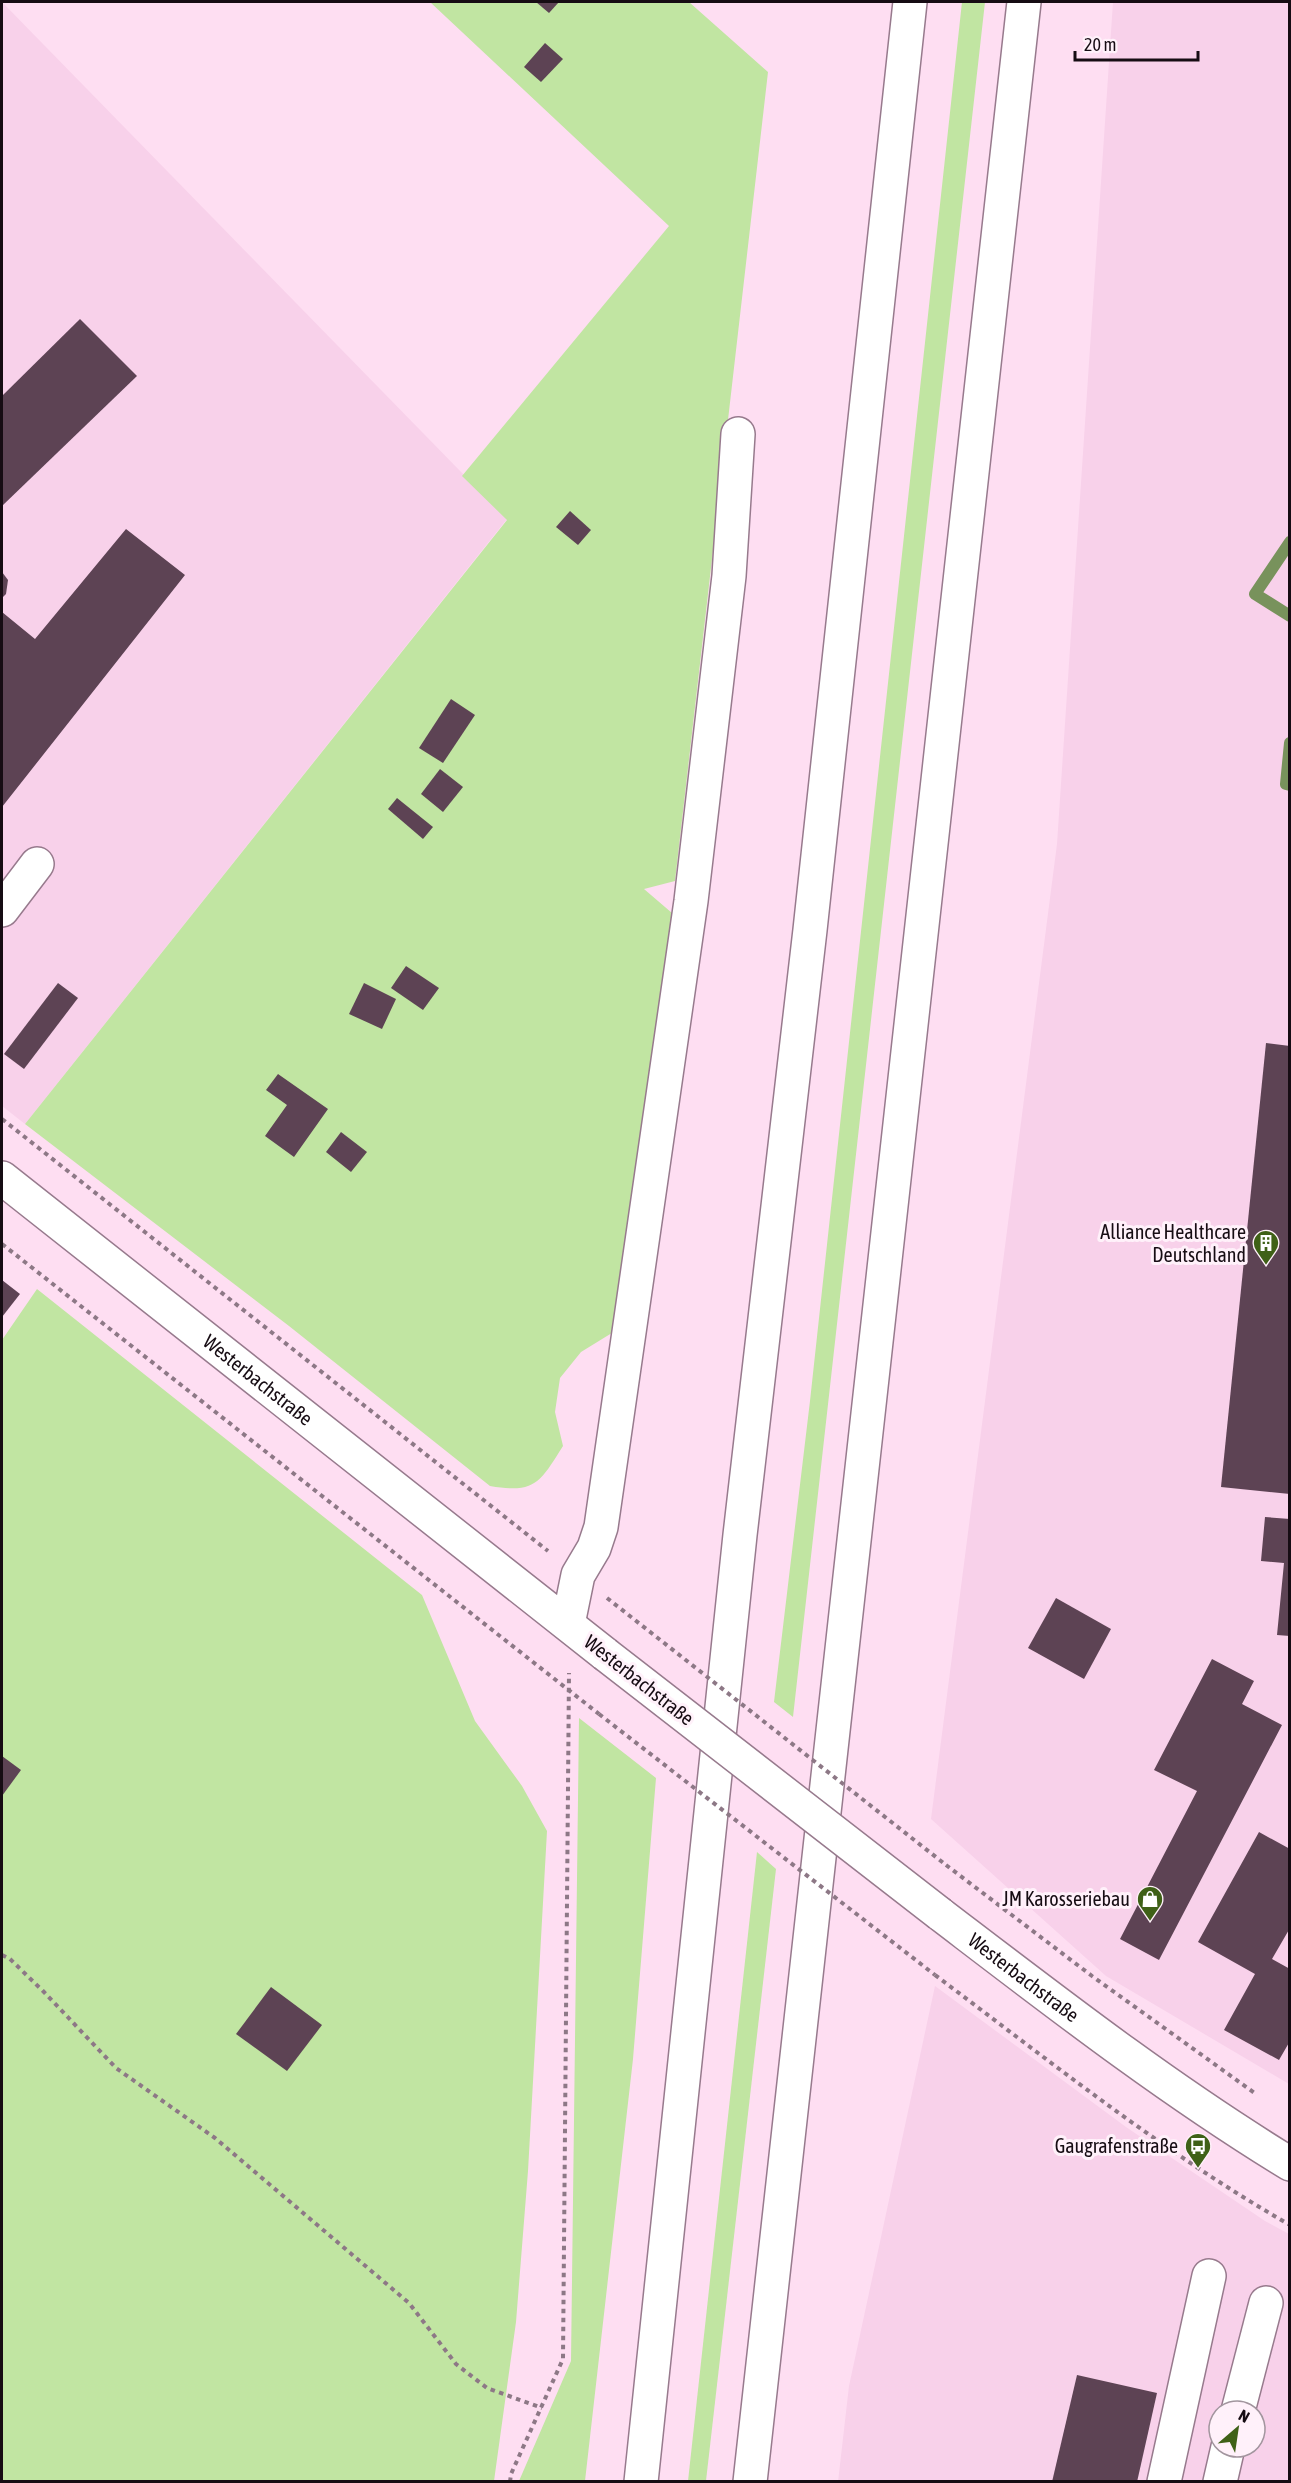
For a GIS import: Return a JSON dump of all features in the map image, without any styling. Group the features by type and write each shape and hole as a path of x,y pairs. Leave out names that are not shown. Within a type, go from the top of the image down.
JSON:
{"main road":[{"path":"641,2481 739,1546 810,930 910,2"},
{"path":"750,2481 1024,2"},
{"path":"568,1624 578,1575 594,1548 601,1527 691,902 729,576 738,434"},
{"path":"2,910 37,864"},
{"name":"Westerbachstraße","path":"2,1178 605,1654 940,1914 1162,2082 1290,2164"},
{"path":"1164,2481 1209,2276"},
{"path":"1241,2399 1266,2303"},
{"path":"1220,2481 1225,2459"}],"path":[{"path":"2,1119 946,1865 1092,1976 1261,2098"},
{"path":"2,1244 935,1975 1167,2148 1229,2191 1290,2225"},
{"path":"510,2481 510,2474 563,2360 568,1624"},
{"path":"2,1954 43,1991 116,2068 215,2138 409,2303 456,2364 487,2388 542,2408"}],"shaded area":[{"path":"2,2 507,519 25,1124 2,1106"},
{"path":"1113,2 1289,2 1289,2084 1106,1976 931,1819 1057,844"},
{"path":"935,1986 1126,2127 1265,2221 1289,2234 1289,2481 838,2482 849,2386"}],"green space":[{"path":"430,2 689,2 768,72 675,881 644,889 679,919 620,1328 581,1352 560,1378 555,1412 563,1446 542,1477 527,1486 518,1488 490,1486 289,1326 25,1124 507,520 462,476 669,226"},
{"path":"962,2 985,2 793,1717 774,1702 810,1401"},
{"path":"37,1289 422,1595 475,1721 522,1786 547,1831 528,2171 516,2322 494,2481 2,2482 2,1340"},
{"path":"579,1718 656,1778 633,2059 585,2481 519,2481 571,2361"},
{"path":"757,1852 776,1869 706,2481 688,2481"}],"building":[{"path":"536,2 559,2 549,13"},
{"path":"545,43 563,59 541,82 524,67"},
{"path":"80,319 137,376 2,506 2,396"},
{"path":"570,511 591,530 578,545 556,527"},
{"path":"126,529 185,575 2,807 2,612 35,639"},
{"path":"2,572 8,580 6,594 2,598"},
{"path":"451,699 475,715 443,763 419,748"},
{"path":"440,769 463,787 443,812 421,794"},
{"path":"397,798 433,827 423,839 388,809"},
{"path":"406,966 439,988 423,1010 391,988"},
{"path":"58,983 78,998 24,1069 4,1054"},
{"path":"364,983 396,999 382,1029 349,1014"},
{"name":"Alliance Healthcare Deutschland","path":"1266,1043 1290,1046 1290,1494 1221,1487"},
{"path":"278,1074 328,1109 294,1157 265,1136 287,1105 266,1090"},
{"path":"341,1132 367,1152 351,1172 326,1152"},
{"path":"2,1280 20,1294 2,1317"},
{"path":"1265,1517 1290,1519 1290,1636 1277,1635 1284,1563 1261,1561"},
{"path":"1056,1598 1111,1629 1084,1679 1028,1648"},
{"path":"1212,1659 1254,1681 1242,1704 1282,1725 1159,1960 1120,1939 1197,1791 1154,1770"},
{"path":"2,1756 21,1770 2,1796"},
{"path":"1259,1832 1290,1849 1290,1928 1272,1959 1290,1969 1290,2041 1279,2060 1224,2030 1255,1974 1198,1942"},
{"path":"271,1987 322,2025 287,2071 236,2034"},
{"path":"1077,2375 1157,2393 1137,2482 1052,2482"}],"waterway":[{"path":"1290,542 1255,594 1290,616"},
{"path":"1290,743 1286,784 1290,785"}],"place":[{"name":"Alliance Healthcare Deutschland","path":"1266,1266"},
{"name":"JM Karosseriebau","path":"1150,1922"},
{"name":"Gaugrafenstraße","path":"1198,2169"}]}
